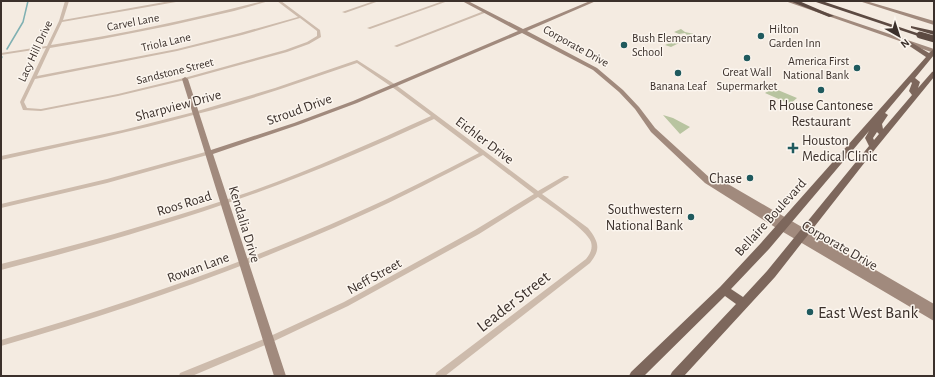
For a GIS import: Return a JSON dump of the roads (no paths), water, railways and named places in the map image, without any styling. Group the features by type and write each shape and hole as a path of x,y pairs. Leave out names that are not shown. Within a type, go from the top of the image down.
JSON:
{"highway":[{"path":"793,1 831,16"},
{"path":"816,1 934,39"},
{"path":"831,1 934,34"}],"main road":[{"path":"907,42 920,49 933,52"},
{"name":"Bellaire Boulevard","path":"635,376 724,290 784,225 933,52"},
{"path":"676,376 771,274 873,146 934,73"},
{"path":"910,78 916,82 913,91 916,95"},
{"path":"883,110 884,116 878,124 878,127 884,133"},
{"path":"870,125 873,132 869,138 873,146"},
{"path":"724,290 744,304"},
{"path":"640,376 646,365"}],"street":[{"name":"Lacy Hill Drive","path":"25,109 22,102 61,21 67,1"},
{"path":"61,21 176,1"},
{"name":"Carvel Lane","path":"1,54 49,47 175,24 267,1"},
{"path":"279,1 300,16"},
{"path":"344,12 377,1"},
{"path":"369,28 446,1"},
{"name":"Corporate Drive","path":"464,1 585,63 605,77 633,103 653,130 699,175 728,195 784,225 934,317"},
{"name":"Stroud Drive","path":"1,206 107,181 209,153 296,124 394,86 594,1"},
{"path":"787,1 907,42 926,42 934,34"},
{"path":"861,1 934,23"},
{"path":"396,46 485,12"},
{"name":"Sandstone Street","path":"25,109 41,110 118,95 185,79 304,45 319,37 318,31 300,16"},
{"name":"Triola Lane","path":"34,78 177,50 241,34 300,16"},
{"path":"925,21 934,26"},
{"name":"Eichler Drive","path":"357,61 394,86 586,230 592,236 595,243"},
{"name":"Sharpview Drive","path":"1,158 102,136 196,113 261,94 357,61"},
{"name":"Kendalia Drive","path":"185,79 267,341 280,376"},
{"name":"Roos Road","path":"1,267 70,250 224,203 322,166 434,117"},
{"name":"Rowan Lane","path":"1,343 59,327 143,300 243,263 341,223 483,153"},
{"name":"Neff Street","path":"183,376 267,341 346,304 477,232 566,177"},
{"name":"Corporate Drive","path":"802,236 934,309"},
{"name":"Leader Street","path":"439,376 588,262 594,253 595,243"}],"waterway":[{"path":"7,49 23,22 28,1"}],"place":[{"name":"Hilton Garden Inn","path":"761,36"},
{"name":"Bush Elementary School","path":"624,45"},
{"name":"Great Wall Supermarket","path":"747,58"},
{"name":"America First National Bank","path":"857,68"},
{"name":"Banana Leaf","path":"678,73"},
{"name":"R House Cantonese Restaurant","path":"821,90"},
{"name":"Houston Medical Clinic","path":"793,148"},
{"name":"Chase","path":"750,178"},
{"name":"Southwestern National Bank","path":"691,217"},
{"name":"East West Bank","path":"810,312"}]}
